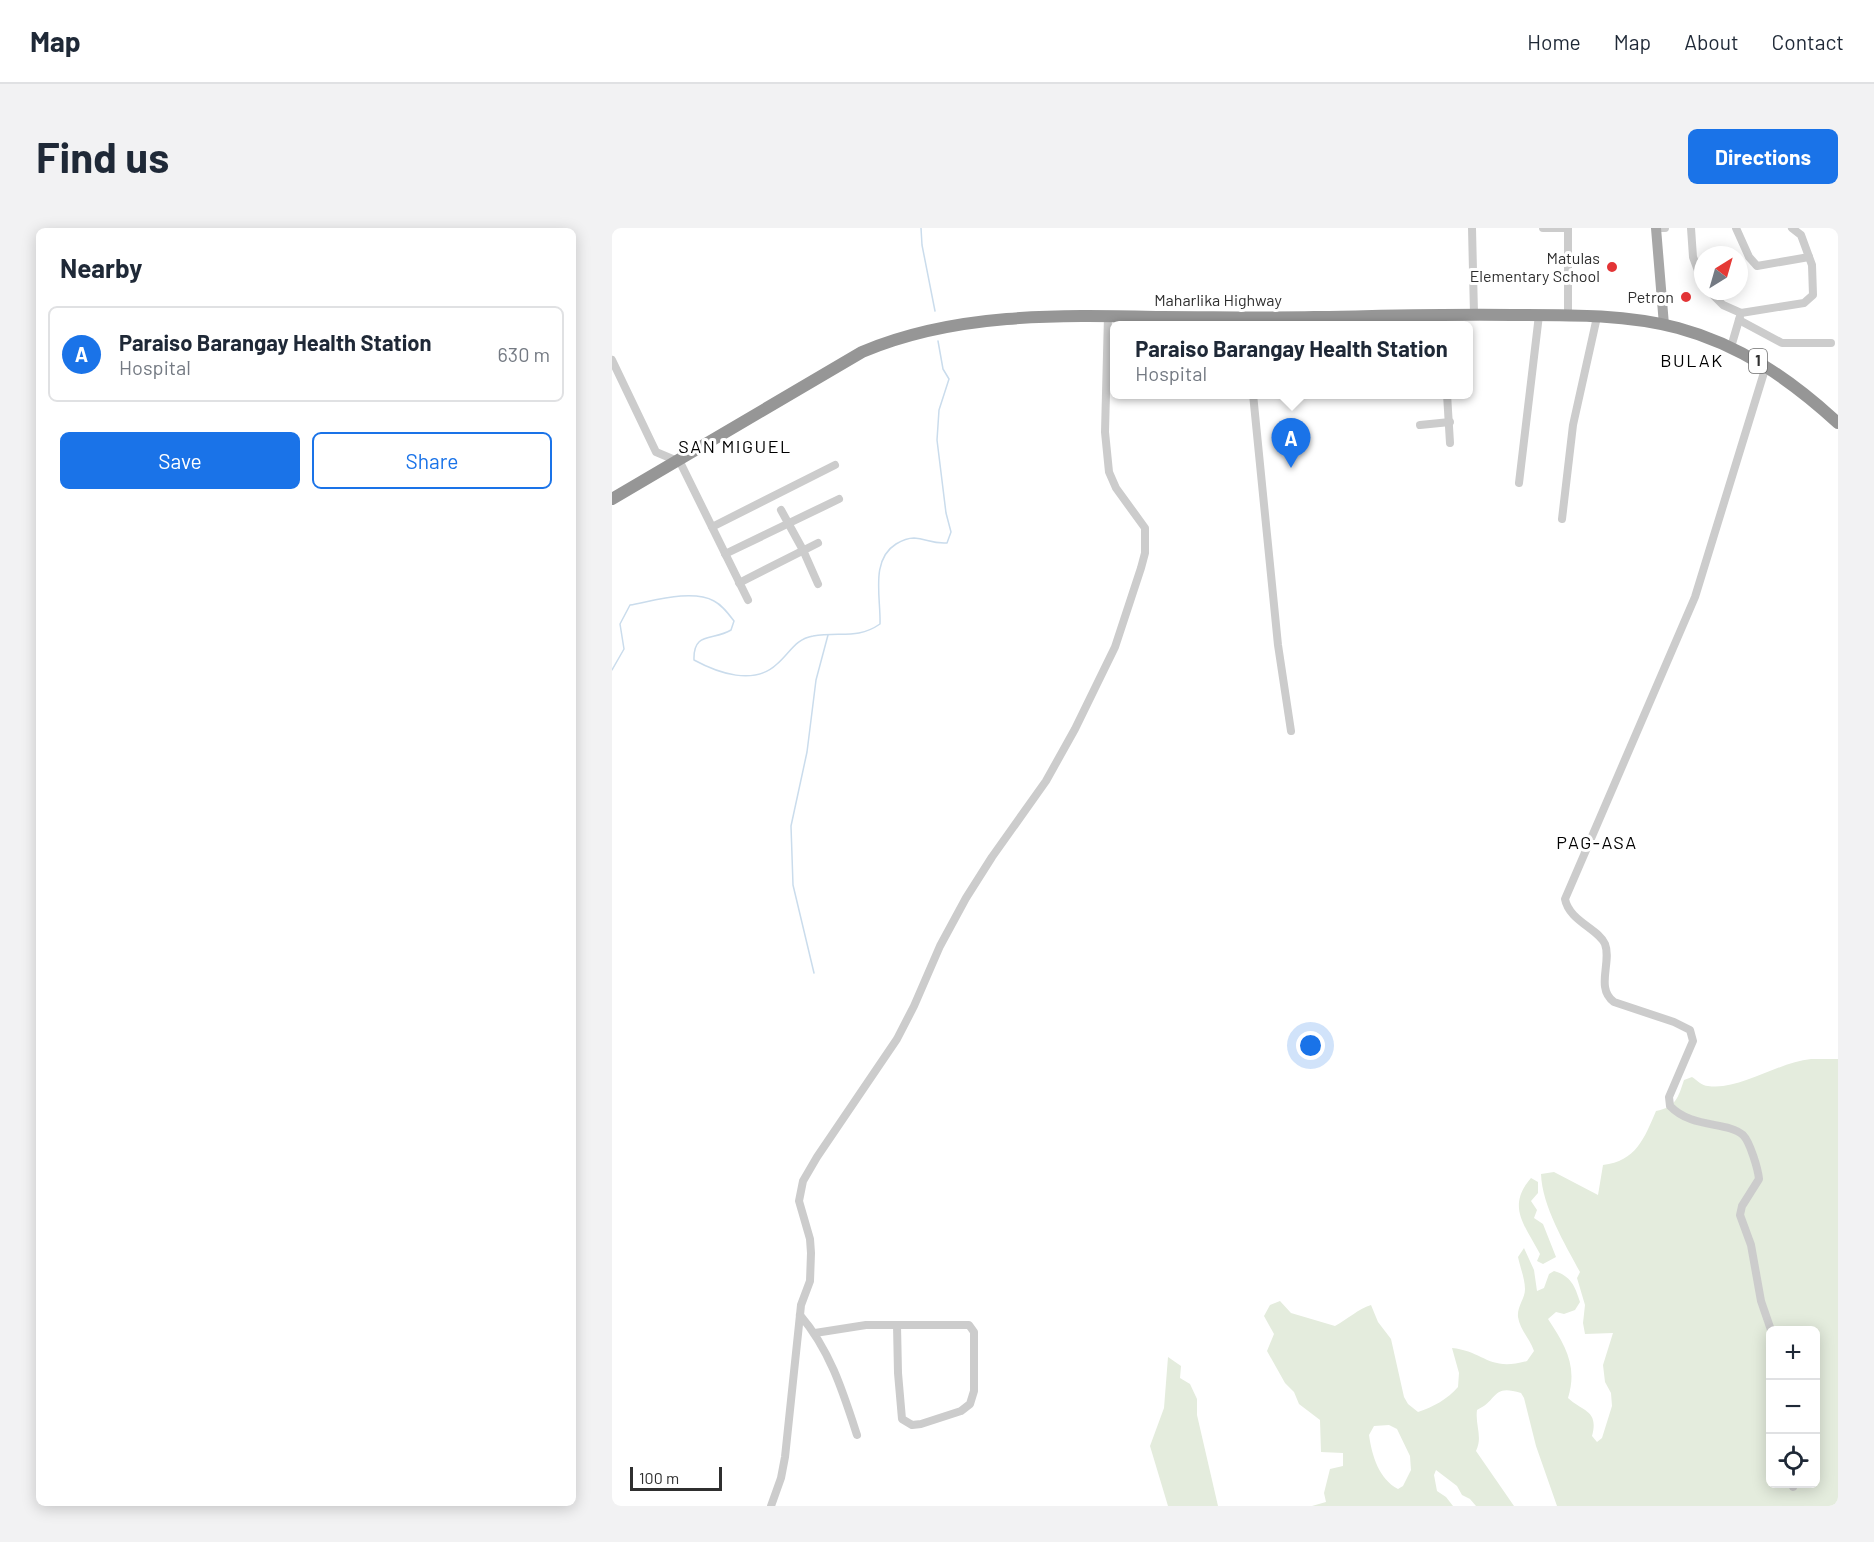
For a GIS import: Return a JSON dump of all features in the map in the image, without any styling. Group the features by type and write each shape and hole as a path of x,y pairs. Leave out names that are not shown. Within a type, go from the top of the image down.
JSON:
{"highway":[{"name":"Maharlika Highway","path":"1343,321 1439,320 1474,314 1597,317 1664,325 1731,347 1766,366 1795,386 1838,423"},
{"name":"Maharlika Highway","path":"612,498 862,352 881,344 933,329 968,323 1035,318 1108,316 1224,321"}],"main road":[{"path":"1656,228 1664,325"}],"street":[{"path":"1472,228 1474,314"},
{"path":"1543,228 1568,228 1568,316"},
{"path":"1656,228 1665,228"},
{"path":"1691,228 1694,260"},
{"path":"1736,228 1749,257 1758,267 1809,257"},
{"path":"1740,316 1808,302 1814,290 1812,265 1803,231 1792,228"},
{"path":"1718,300 1782,343 1831,343"},
{"path":"1519,483 1539,315"},
{"path":"771,1506 781,1478 785,1457 801,1305 810,1281 810,1239 799,1201 803,1181 897,1039 940,946 966,898 992,856 1046,781 1075,729 1115,647 1142,568 1145,553 1145,528 1116,488 1109,472 1105,432 1108,316"},
{"path":"1731,347 1740,316"},
{"path":"1563,519 1573,425 1597,317"},
{"path":"612,360 656,452 677,459 748,600"},
{"path":"1766,366 1691,608 1565,899 1566,906 1571,912 1604,940 1606,991 1610,998 1622,1005 1674,1022 1690,1030 1693,1041 1669,1097 1670,1106 1686,1118 1741,1134 1748,1143 1759,1179 1742,1206 1740,1215 1751,1245 1761,1301 1770,1326"},
{"path":"1253,399 1278,645 1291,731"},
{"path":"1448,399 1450,443"},
{"path":"1420,425 1450,422"},
{"path":"712,527 835,465"},
{"path":"725,554 839,499"},
{"path":"781,510 819,584"},
{"path":"739,583 818,543"},
{"path":"800,1315 815,1333 835,1370 857,1435"},
{"path":"815,1333 866,1325 964,1324 972,1328 974,1332 974,1391 972,1400 966,1408 921,1424 912,1425 902,1419 897,1325"}],"green space":[{"path":"1811,1059 1838,1059 1838,1506 1557,1506 1536,1446 1524,1398 1521,1393 1505,1390 1496,1394 1477,1410 1479,1441 1476,1451 1514,1506 1476,1506 1462,1495 1457,1486 1436,1470 1434,1475 1437,1491 1453,1506 1312,1506 1326,1502 1324,1493 1330,1469 1343,1466 1343,1453 1321,1452 1320,1420 1299,1404 1294,1392 1285,1383 1267,1351 1274,1334 1264,1316 1270,1305 1280,1301 1291,1313 1335,1326 1371,1305 1378,1322 1391,1339 1404,1397 1408,1404 1418,1412 1440,1402 1458,1387 1459,1373 1452,1348 1503,1364 1527,1361 1534,1351 1518,1317 1525,1289 1518,1257 1524,1248 1534,1270 1537,1291 1544,1288 1549,1274 1554,1271 1572,1282 1576,1291 1580,1302 1575,1310 1564,1314 1556,1312 1548,1319 1560,1338 1571,1366 1571,1386 1568,1398 1591,1416 1594,1427 1592,1436 1597,1442 1602,1438 1612,1406 1611,1393 1605,1382 1603,1365 1613,1333 1585,1334 1583,1323 1585,1305 1577,1278 1580,1272 1550,1212 1545,1199 1541,1174 1554,1172 1598,1195 1603,1165 1614,1163 1631,1154 1643,1139 1656,1111 1668,1107 1675,1101 1684,1080 1692,1077 1706,1086 1720,1086 1746,1080 1785,1065","holes":["1389,1425 1397,1429 1410,1456 1411,1470 1403,1486 1398,1489 1391,1485 1381,1473 1372,1451 1369,1435 1374,1426"]},
{"path":"1531,1178 1538,1182 1538,1193 1531,1201 1537,1210 1534,1218 1543,1224 1556,1257 1543,1264 1537,1261 1540,1254 1520,1216 1520,1198"},
{"path":"1168,1357 1181,1366 1180,1378 1190,1384 1197,1399 1197,1415 1218,1506 1168,1506 1150,1446 1164,1408"}],"waterway":[{"path":"921,228 922,245 935,311"},
{"path":"612,670 624,649 620,624 630,605 661,599 695,596 717,603 725,610 734,621 731,630 701,641 697,645 694,660 725,673 736,675 747,676 768,671 782,660 797,643 807,638 856,634 880,624 880,569 888,551 898,543 912,538 947,543 951,532 946,513 937,440 939,410 949,379 943,369 938,341"},
{"path":"814,973 793,885 791,826 807,752 816,680 828,635"}],"place":[{"name":"Matulas Elementary School","path":"1612,267"},
{"name":"Petron","path":"1686,297"},
{"name":"Paraiso Barangay Health Station","path":"1291,468"}],"district":[{"name":"BULAK","path":"1692,361"},
{"name":"SAN MIGUEL","path":"735,447"},
{"name":"PAG-ASA","path":"1597,843"}]}
